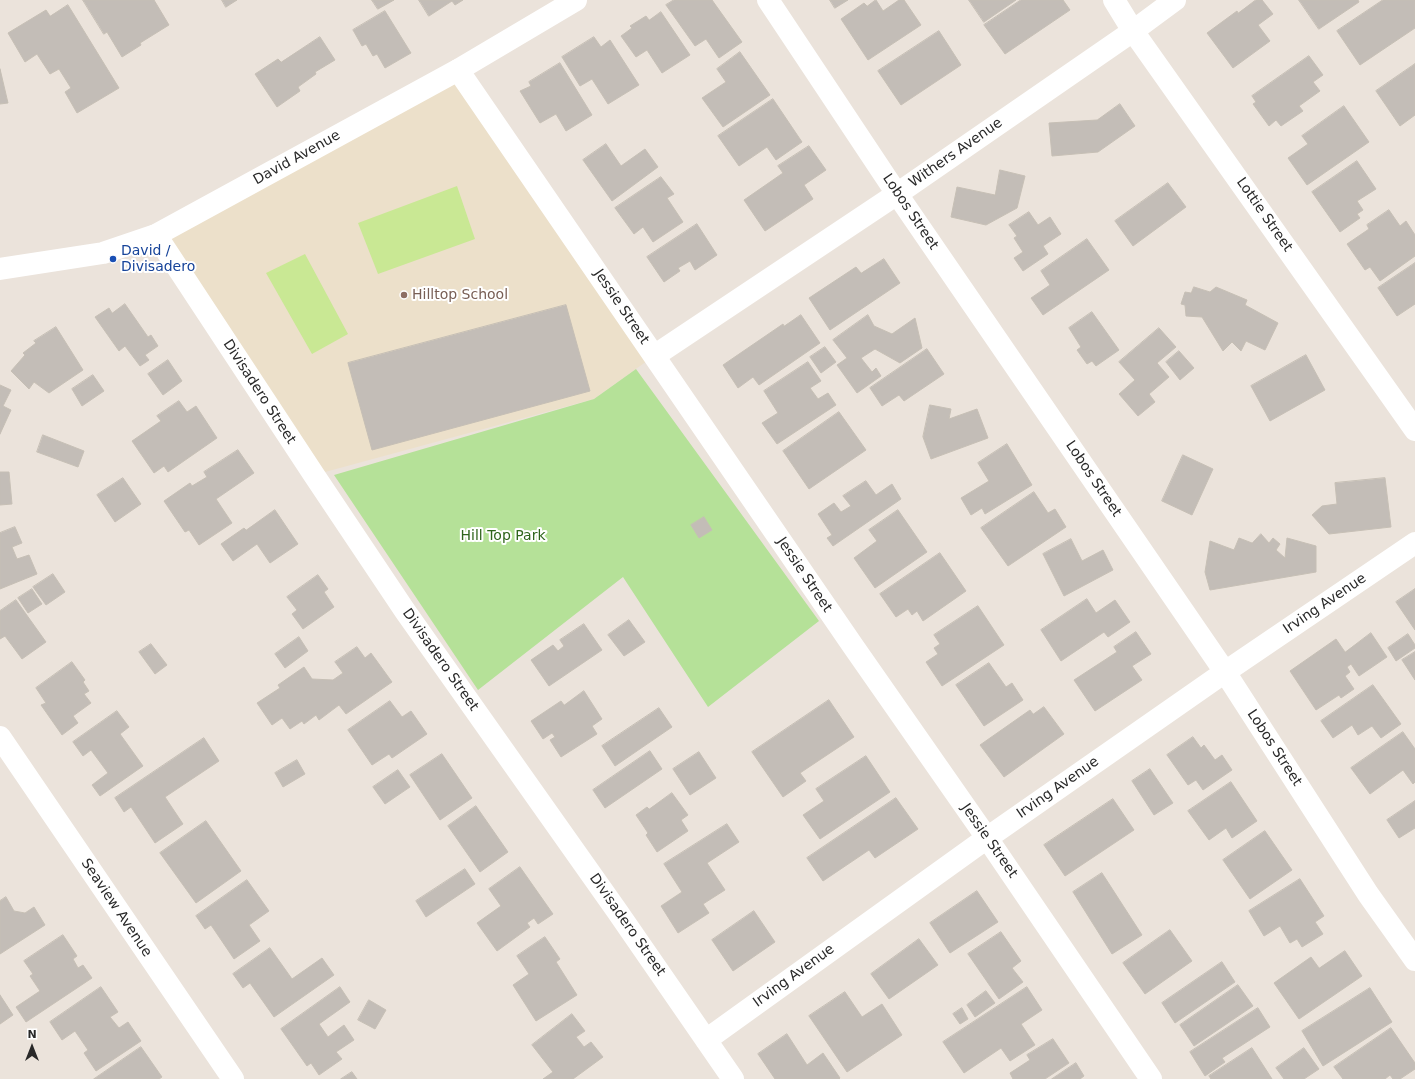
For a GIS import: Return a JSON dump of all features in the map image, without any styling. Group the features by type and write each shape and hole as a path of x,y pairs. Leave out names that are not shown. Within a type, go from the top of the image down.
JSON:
{"street":[{"name":"David Avenue","path":"0,269 103,252 156,235 458,70 576,0"},
{"name":"Lobos Street","path":"768,0 897,194 1225,672 1368,894 1415,960"},
{"name":"Lottie Street","path":"1114,0 1133,30 1415,430"},
{"name":"Withers Avenue","path":"654,356 897,194 1175,0"},
{"name":"Jessie Street","path":"458,70 858,653 987,838 1151,1079"},
{"name":"Divisadero Street","path":"156,235 405,611 617,911 733,1079"},
{"name":"Irving Avenue","path":"706,1040 987,838 1225,672 1415,543"},
{"name":"Seaview Avenue","path":"0,737 233,1079"}],"shaded area":[{"name":"Hilltop School","path":"458,70 654,356 594,399 314,475 156,235"}],"green space":[{"path":"457,186 475,239 378,274 358,223"},
{"path":"305,254 348,334 312,354 266,273"},
{"name":"Hill Top Park","path":"636,369 819,621 708,707 623,577 478,690 334,475 594,399"}],"building":[{"path":"83,0 154,0 169,25 140,43 141,45 122,57 107,32 104,34"},
{"path":"222,0 237,0 226,7"},
{"path":"372,0 394,0 378,9"},
{"path":"419,0 463,0 455,5 452,1 429,16"},
{"path":"674,0 712,0 742,42 719,58 706,39 695,46 666,5"},
{"path":"830,0 848,0 835,8"},
{"path":"876,0 883,11 899,0 904,0 921,25 868,60 841,19 864,3 867,6"},
{"path":"969,0 1016,0 984,22"},
{"path":"1021,0 1063,0 1070,10 1005,54 984,25"},
{"path":"1256,0 1262,0 1273,14 1258,25 1270,41 1233,68 1207,33 1237,11 1238,13"},
{"path":"1299,0 1358,0 1359,2 1319,29"},
{"path":"1383,0 1415,0 1415,28 1360,65 1337,31"},
{"path":"68,5 119,88 77,113 65,92 71,88 59,69 50,74 37,54 25,62 8,33 46,10 50,16"},
{"path":"385,11 411,53 385,68 377,54 373,56 366,44 362,46 353,30"},
{"path":"661,12 690,55 662,73 647,50 636,57 621,36 632,28 630,26 646,16 649,20"},
{"path":"939,31 961,65 901,105 878,71"},
{"path":"320,37 335,60 315,72 316,74 298,87 300,91 277,107 255,74 278,59 281,62"},
{"path":"594,37 601,47 610,40 639,85 608,104 592,79 580,86 562,57"},
{"path":"740,52 770,95 723,127 702,98 726,82 717,69"},
{"path":"1309,56 1323,75 1313,82 1320,91 1299,106 1303,111 1281,126 1276,120 1269,126 1253,104 1256,102 1252,96"},
{"path":"560,63 592,115 566,131 556,114 540,123 520,91 531,86 529,82"},
{"path":"1415,64 1415,115 1400,126 1376,91"},
{"path":"0,69 8,103 0,104"},
{"path":"773,99 802,142 776,160 767,147 739,166 718,136"},
{"path":"1120,104 1135,126 1098,152 1052,156 1049,123 1097,120"},
{"path":"1344,106 1369,142 1307,185 1288,158 1308,144 1302,136"},
{"path":"606,144 621,166 645,149 658,167 612,201 583,160"},
{"path":"809,146 826,170 804,185 813,199 765,231 744,200 783,173 778,166"},
{"path":"1357,161 1376,189 1357,201 1363,210 1357,214 1360,218 1340,232 1312,192"},
{"path":"1000,170 1025,176 1017,208 986,225 951,217 957,187 995,195"},
{"path":"661,177 674,194 667,198 683,222 653,242 643,227 634,234 615,208"},
{"path":"1168,183 1186,207 1133,246 1115,221"},
{"path":"1389,210 1400,226 1406,221 1415,235 1415,256 1380,281 1370,267 1365,270 1347,244 1369,229 1367,225"},
{"path":"1029,212 1038,225 1050,217 1061,234 1043,246 1048,254 1023,271 1014,258 1023,252 1014,238 1017,236 1009,225"},
{"path":"697,224 717,255 695,270 690,261 678,268 680,271 664,282 647,257"},
{"path":"1087,239 1109,270 1043,315 1031,298 1050,285 1041,271"},
{"path":"884,259 900,283 830,330 809,298 856,267 861,273"},
{"path":"1415,263 1415,304 1397,316 1378,288"},
{"path":"1194,287 1210,292 1216,287 1247,300 1245,305 1278,323 1265,350 1246,341 1241,351 1232,342 1223,351 1202,317 1186,316 1185,305 1181,304 1185,292 1191,293"},
{"path":"125,304 148,337 151,335 158,346 145,355 149,360 140,366 125,346 119,351 95,317 109,308 112,313"},
{"path":"566,305 590,391 372,450 348,363"},
{"path":"1092,312 1119,350 1096,366 1092,361 1087,364 1077,350 1081,347 1069,328"},
{"path":"801,315 820,343 759,385 753,377 738,388 723,365 783,324 784,326"},
{"path":"868,315 874,326 892,334 915,318 922,348 900,363 875,349 861,358 872,372 876,368 881,376 857,393 837,365 847,358 833,340"},
{"path":"56,327 83,370 49,393 34,382 29,389 11,371 25,355 23,353 36,343 34,341"},
{"path":"1159,328 1176,347 1157,363 1169,377 1149,394 1155,402 1138,416 1119,394 1135,380 1119,362"},
{"path":"825,347 836,362 821,373 810,357"},
{"path":"927,349 944,374 904,401 899,395 882,406 870,388"},
{"path":"1179,351 1194,368 1180,380 1166,362"},
{"path":"1306,355 1325,390 1270,421 1251,386"},
{"path":"168,360 182,381 163,395 148,374"},
{"path":"808,362 821,381 810,388 818,399 828,393 836,405 777,444 762,423 778,413 764,391"},
{"path":"93,375 104,391 82,406 72,389"},
{"path":"0,385 11,390 3,406 11,410 0,434"},
{"path":"179,401 187,412 196,406 217,438 168,472 164,466 154,473 132,441 161,421 157,416"},
{"path":"930,405 951,409 949,419 977,409 988,438 931,459 923,437"},
{"path":"839,412 866,450 809,489 783,451"},
{"path":"43,435 84,451 78,467 37,452"},
{"path":"1007,444 1032,485 985,514 982,508 971,515 961,498 989,481 978,463"},
{"path":"238,450 254,473 216,499 232,523 199,545 189,530 185,532 164,501 190,483 192,486 207,477 204,472"},
{"path":"1183,455 1213,469 1192,515 1162,501"},
{"path":"0,472 9,472 12,504 0,505"},
{"path":"123,478 141,504 115,522 97,495"},
{"path":"1385,478 1391,527 1329,534 1312,515 1322,506 1337,504 1335,483"},
{"path":"866,481 876,495 892,484 901,499 833,546 827,538 832,535 818,514 834,503 841,512 851,506 843,496"},
{"path":"1034,492 1048,513 1055,509 1066,527 1008,566 981,528"},
{"path":"275,510 298,544 270,563 257,544 233,561 221,544 244,528 246,530"},
{"path":"898,510 927,552 875,588 854,558 877,541 869,530"},
{"path":"704,517 712,530 699,538 691,525"},
{"path":"15,527 22,543 12,547 17,559 29,555 37,574 0,589 0,533"},
{"path":"1261,534 1269,543 1273,538 1280,544 1276,550 1285,558 1287,538 1316,546 1316,572 1210,590 1205,572 1210,541 1234,550 1239,538 1252,543"},
{"path":"1071,539 1082,561 1103,550 1113,570 1064,596 1043,554"},
{"path":"940,553 966,591 923,621 917,611 912,615 908,609 896,617 880,594"},
{"path":"53,574 65,592 46,605 33,587"},
{"path":"318,575 328,589 324,592 334,607 303,629 292,614 297,610 287,597"},
{"path":"32,589 42,604 28,613 18,598"},
{"path":"1415,589 1415,630 1396,602"},
{"path":"1087,599 1096,613 1115,600 1130,622 1108,637 1104,632 1061,661 1041,630"},
{"path":"16,600 46,642 22,659 5,636 0,639 0,611"},
{"path":"978,606 1004,645 942,686 926,662 938,654 934,648 940,644 934,635"},
{"path":"629,620 645,642 624,656 608,635"},
{"path":"584,624 602,650 549,686 531,660 553,645 558,651 564,646 560,640"},
{"path":"1136,632 1151,654 1132,666 1142,680 1095,711 1074,680 1117,652 1114,647"},
{"path":"1371,633 1387,657 1359,676 1351,664 1347,667 1350,672 1345,676 1354,689 1341,698 1339,695 1316,710 1290,671 1336,639 1345,652"},
{"path":"1408,634 1415,645 1415,648 1396,661 1388,648"},
{"path":"299,637 308,651 285,668 275,654"},
{"path":"151,644 167,665 155,674 139,652"},
{"path":"357,647 365,658 371,653 392,682 346,714 339,705 319,720 316,715 304,724 302,721 290,729 282,718 272,725 257,703 280,688 278,685 304,667 312,679 333,680 343,673 335,662"},
{"path":"1415,652 1415,680 1402,660"},
{"path":"72,662 85,680 83,682 89,691 84,694 91,703 73,716 78,723 62,735 41,705 46,703 36,688"},
{"path":"989,663 1006,687 1012,683 1023,700 984,726 956,685"},
{"path":"1373,685 1401,724 1381,738 1372,726 1358,735 1352,725 1333,738 1321,721"},
{"path":"584,691 602,719 592,726 597,734 561,757 550,740 555,737 552,733 543,739 531,721 561,701 564,705"},
{"path":"829,700 854,737 800,773 806,781 783,797 752,752"},
{"path":"390,701 402,717 411,711 427,734 392,758 389,754 372,765 348,730"},
{"path":"1044,707 1064,734 1004,777 980,745 1030,710 1033,714"},
{"path":"659,708 672,727 615,766 602,746"},
{"path":"117,711 129,727 120,734 143,766 100,796 92,785 108,773 91,750 83,756 73,742"},
{"path":"1403,732 1415,749 1415,782 1413,784 1403,770 1370,794 1351,768"},
{"path":"1193,737 1201,748 1204,745 1215,760 1222,755 1232,770 1203,790 1196,780 1188,785 1167,755"},
{"path":"204,738 219,761 165,797 183,824 155,843 131,807 124,812 115,798"},
{"path":"650,751 662,769 605,808 593,790"},
{"path":"699,752 716,778 690,795 673,769"},
{"path":"442,754 472,798 440,820 410,775"},
{"path":"866,756 890,792 820,839 803,815 824,801 816,789"},
{"path":"297,760 305,774 283,787 275,773"},
{"path":"1150,769 1173,803 1154,815 1132,781"},
{"path":"398,770 410,787 385,804 373,787"},
{"path":"1231,782 1257,821 1232,838 1226,828 1209,840 1188,811"},
{"path":"672,793 688,815 681,820 688,831 657,852 646,835 648,833 636,815 647,807 649,809"},
{"path":"896,798 918,829 875,858 869,850 823,881 807,858"},
{"path":"1113,799 1134,830 1065,876 1044,845"},
{"path":"1415,801 1415,828 1399,838 1387,820"},
{"path":"476,806 508,852 480,872 448,826"},
{"path":"206,821 241,871 196,903 160,853"},
{"path":"727,824 739,842 707,863 725,890 703,904 709,913 678,933 661,906 682,892 664,864"},
{"path":"1265,831 1292,870 1250,899 1223,860"},
{"path":"520,867 553,914 538,924 534,918 527,923 530,927 497,951 477,923 501,906 489,889"},
{"path":"465,869 475,884 426,917 416,901"},
{"path":"1102,873 1142,935 1112,954 1073,892"},
{"path":"1300,879 1324,916 1315,922 1323,934 1302,947 1297,939 1290,943 1280,926 1264,936 1249,911"},
{"path":"247,880 269,911 249,925 260,941 234,959 211,925 205,929 196,916"},
{"path":"977,891 998,922 950,953 930,923"},
{"path":"6,897 14,911 25,913 34,907 45,925 0,954 0,901"},
{"path":"754,911 775,942 733,971 712,940"},
{"path":"1170,930 1192,961 1145,994 1123,963"},
{"path":"1001,932 1021,961 1012,968 1023,982 999,999 968,954"},
{"path":"63,935 77,956 73,959 78,968 83,965 92,978 26,1022 16,1007 40,991 30,976 33,974 24,961"},
{"path":"545,937 560,959 556,962 577,995 536,1021 513,985 529,974 517,956"},
{"path":"919,939 938,965 889,999 871,974"},
{"path":"270,948 292,979 322,958 334,975 274,1017 250,983 243,988 233,974"},
{"path":"1345,951 1362,976 1299,1019 1274,983 1311,957 1319,968"},
{"path":"1222,962 1235,982 1175,1023 1162,1003"},
{"path":"1238,985 1253,1006 1194,1046 1180,1025"},
{"path":"101,987 118,1012 110,1017 119,1028 128,1022 141,1041 96,1071 84,1053 88,1050 75,1031 62,1040 50,1022"},
{"path":"340,987 350,1002 319,1024 328,1037 344,1025 354,1040 336,1052 342,1059 319,1075 311,1063 307,1066 281,1029"},
{"path":"1027,987 1042,1010 1021,1024 1035,1045 1010,1061 1001,1048 964,1073 943,1042"},
{"path":"1370,988 1392,1022 1323,1066 1302,1031"},
{"path":"986,991 995,1003 975,1017 967,1005"},
{"path":"845,992 862,1017 882,1004 902,1035 847,1072 809,1016"},
{"path":"0,995 13,1015 0,1024"},
{"path":"369,1000 386,1010 375,1029 358,1020"},
{"path":"962,1008 968,1019 960,1024 953,1014"},
{"path":"1258,1008 1270,1027 1222,1058 1225,1062 1205,1076 1190,1052"},
{"path":"572,1014 585,1031 576,1037 584,1047 591,1042 603,1057 573,1079 543,1079 553,1072 532,1045"},
{"path":"1391,1028 1415,1063 1415,1069 1400,1079 1393,1079 1390,1075 1385,1079 1343,1079 1334,1067"},
{"path":"787,1034 807,1065 823,1053 840,1078 775,1079 758,1054"},
{"path":"1053,1039 1069,1063 1045,1079 1013,1079 1010,1073 1030,1060 1027,1055"},
{"path":"141,1047 162,1077 159,1079 94,1079"},
{"path":"1252,1048 1272,1079 1211,1079 1209,1076"},
{"path":"1304,1048 1319,1069 1304,1079 1284,1079 1276,1068"},
{"path":"1076,1063 1084,1076 1080,1079 1052,1079"},
{"path":"352,1072 357,1079 341,1079"}],"place":[{"name":"David / Divisadero","path":"113,259"},
{"name":"Hilltop School","path":"404,295"}]}
